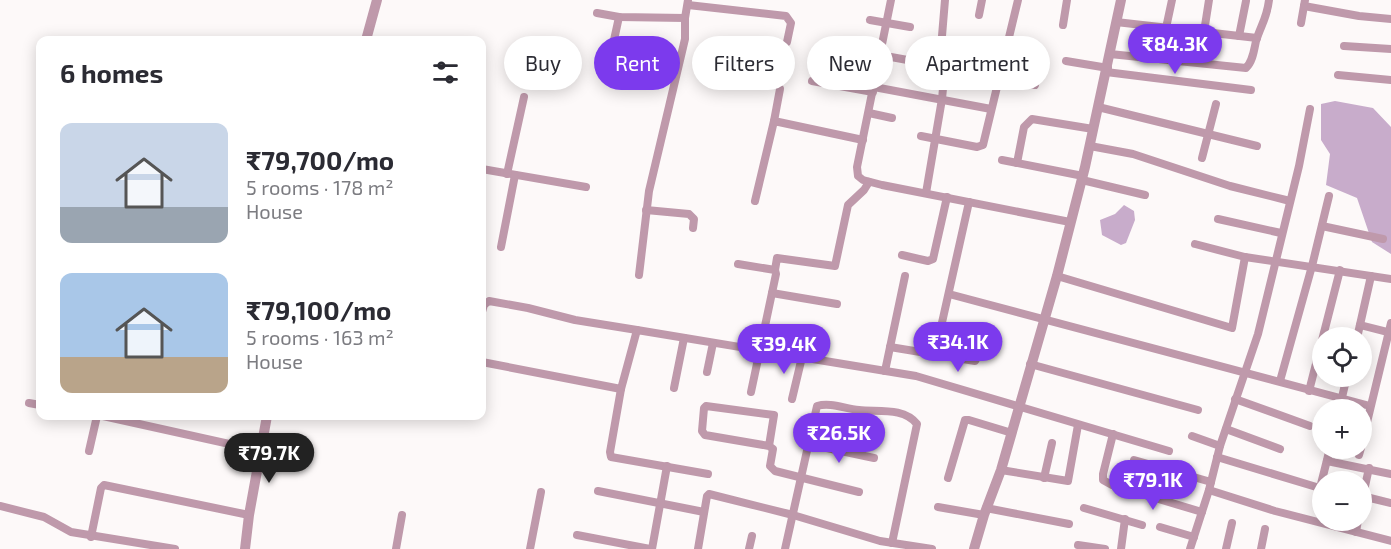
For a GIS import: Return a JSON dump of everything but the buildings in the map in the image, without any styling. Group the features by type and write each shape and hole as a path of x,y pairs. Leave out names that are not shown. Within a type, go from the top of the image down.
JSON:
{"street":[{"path":"367,36 377,0"},
{"path":"884,36 891,0"},
{"path":"943,36 945,0"},
{"path":"979,15 982,0"},
{"path":"1009,36 1018,0"},
{"path":"1063,25 1067,0"},
{"path":"974,549 985,511 1001,470 1056,276 1090,146 1121,0"},
{"path":"1166,28 1172,0"},
{"path":"1204,32 1209,0"},
{"path":"1110,54 1246,68 1250,64 1257,38 1266,21 1269,0"},
{"path":"1239,36 1246,1"},
{"path":"639,275 649,191 685,39 688,2 786,16 791,23 788,36"},
{"path":"1301,23 1304,3 1359,16 1391,19"},
{"path":"597,13 619,17 686,18"},
{"path":"615,36 619,17"},
{"path":"870,20 910,27"},
{"path":"1116,22 1257,38"},
{"path":"1344,46 1391,49"},
{"path":"1066,61 1107,70 1251,90"},
{"path":"1338,75 1391,80"},
{"path":"755,201 780,90"},
{"path":"874,90 857,172 860,179 1070,222"},
{"path":"881,90 991,109"},
{"path":"926,193 943,90"},
{"path":"921,136 980,147 983,145 996,90"},
{"path":"501,247 524,97"},
{"path":"1202,159 1216,104"},
{"path":"1098,107 1257,147"},
{"path":"1190,549 1220,446 1258,334 1299,166 1310,109"},
{"path":"869,113 892,117"},
{"path":"1017,163 1024,127 1032,119 1093,129"},
{"path":"774,121 863,140"},
{"path":"1090,146 1133,154 1230,186 1290,201"},
{"path":"1002,160 1146,195"},
{"path":"486,170 586,187"},
{"path":"751,392 776,274 777,258 835,266 848,205 869,182"},
{"path":"1280,381 1329,196"},
{"path":"902,255 928,261 933,259 947,197"},
{"path":"941,327 969,202"},
{"path":"646,210 689,214 694,219 693,228"},
{"path":"1218,219 1281,233"},
{"path":"1322,226 1383,239"},
{"path":"1195,244 1245,256 1391,279"},
{"path":"1056,276 1232,328 1245,256"},
{"path":"738,264 775,270"},
{"path":"1309,391 1340,270"},
{"path":"885,371 905,276"},
{"path":"1371,276 1360,325 1390,329 1372,399"},
{"path":"772,293 837,304"},
{"path":"949,294 1342,399 1345,387"},
{"path":"486,303 489,301 575,320 916,376 1169,451"},
{"path":"890,347 975,361 979,354 984,328"},
{"path":"637,330 621,389 610,455 614,458 708,474"},
{"path":"674,388 684,338"},
{"path":"707,372 713,343"},
{"path":"792,399 802,357"},
{"path":"486,363 621,389"},
{"path":"1030,364 1198,410"},
{"path":"1235,399 1310,426"},
{"path":"29,403 36,404"},
{"path":"785,549 817,406 824,404 862,411 894,412 908,416 917,424 892,543"},
{"path":"769,446 774,415 706,406 704,408 702,433 769,446 773,449 771,469 859,492"},
{"path":"90,451 96,420"},
{"path":"122,420 261,450"},
{"path":"245,549 266,420"},
{"path":"948,477 965,420 1012,433"},
{"path":"1001,470 1068,481 1078,425"},
{"path":"1226,429 1280,450"},
{"path":"1113,434 1103,480 1112,485 1202,512"},
{"path":"1192,436 1220,446"},
{"path":"1044,478 1052,443"},
{"path":"808,444 874,458"},
{"path":"1217,457 1312,485"},
{"path":"1134,460 1275,511 1391,541"},
{"path":"1325,471 1327,461 1391,474"},
{"path":"577,535 651,549 667,466"},
{"path":"91,537 101,488 104,485 249,515"},
{"path":"598,491 704,512"},
{"path":"530,549 541,492"},
{"path":"698,549 707,496 710,494 892,543 932,549"},
{"path":"1372,498 1391,503"},
{"path":"0,506 36,514 71,532 91,537 175,549"},
{"path":"938,507 985,511 1069,524"},
{"path":"1084,508 1142,525"},
{"path":"396,549 402,515"},
{"path":"1121,549 1125,519"},
{"path":"1226,549 1232,523"},
{"path":"1161,527 1194,537"},
{"path":"1261,549 1265,529"},
{"path":"749,549 752,536"},
{"path":"1377,549 1381,538"},
{"path":"1078,545 1105,549"}],"shaded area":[{"path":"1335,101 1373,108 1391,127 1391,254 1372,242 1357,198 1326,185 1330,154 1321,140 1321,104"},
{"path":"1124,205 1134,211 1135,220 1126,243 1121,245 1102,235 1100,220 1115,214"}]}
